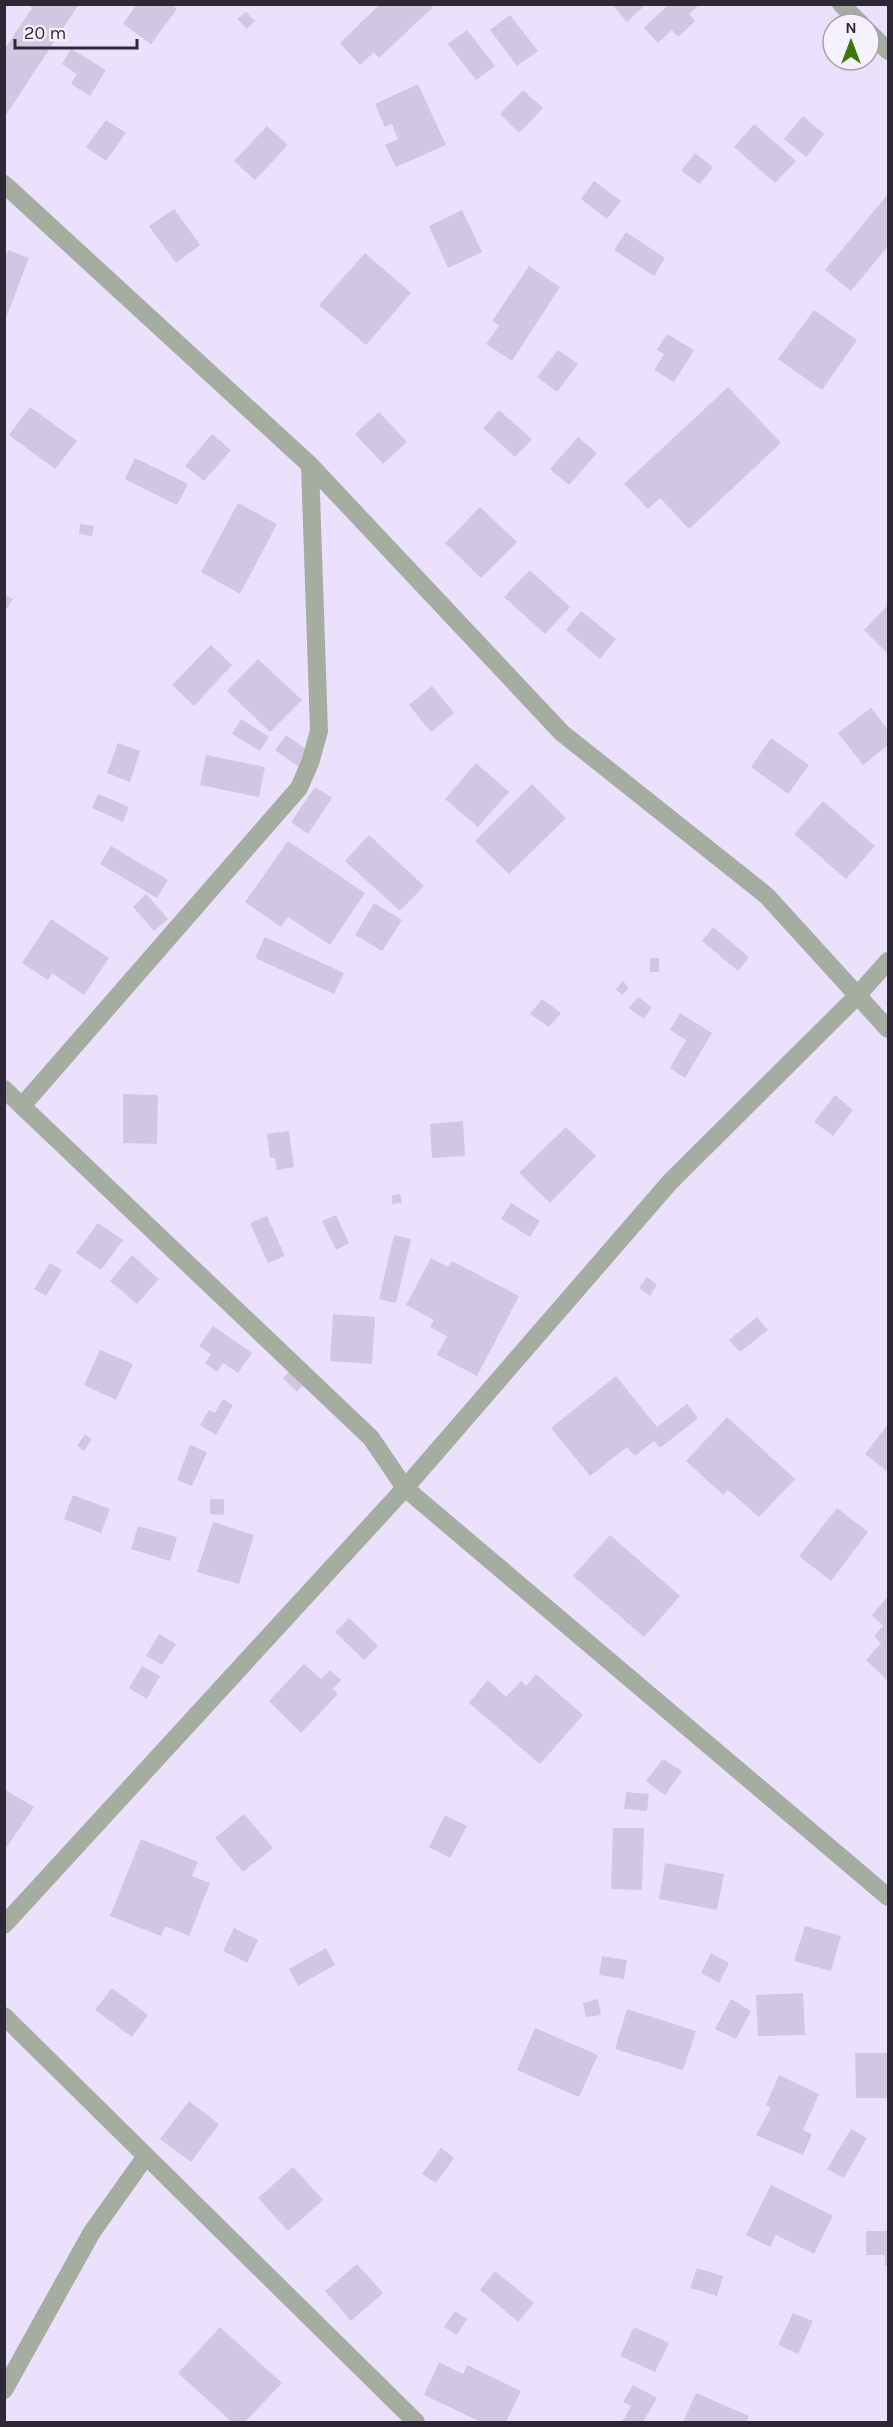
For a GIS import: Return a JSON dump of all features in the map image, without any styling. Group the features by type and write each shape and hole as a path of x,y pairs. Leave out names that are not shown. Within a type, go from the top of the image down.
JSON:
{"street":[{"path":"4,184 310,465 562,733 767,897 856,997 888,1029"},
{"path":"22,1106 299,788 310,764 319,731 310,465"},
{"path":"4,1925 405,1488 670,1182 856,997 888,961"},
{"path":"4,1089 371,1438 405,1488 888,1897"},
{"path":"4,2016 416,2422"},
{"path":"4,2390 92,2232 146,2156"}],"building":[{"path":"28,4 79,4 4,118 4,50 32,8"},
{"path":"137,4 171,4 177,9 151,44 123,24"},
{"path":"380,4 431,4 433,7 379,58 374,52 360,65 340,43"},
{"path":"612,4 646,4 627,22"},
{"path":"669,4 700,4 689,14 695,21 678,37 672,30 658,43 644,28"},
{"path":"246,12 255,21 247,29 237,19"},
{"path":"510,15 538,51 517,66 490,30"},
{"path":"467,30 495,66 476,80 448,44"},
{"path":"71,49 106,70 90,96 71,84 77,74 62,64"},
{"path":"418,84 446,145 396,167 385,145 398,139 392,124 385,127 375,104"},
{"path":"523,90 543,108 519,133 500,114"},
{"path":"803,116 824,134 806,157 784,139"},
{"path":"106,120 126,133 106,161 86,147"},
{"path":"754,124 796,161 775,183 734,147"},
{"path":"267,126 288,145 255,180 234,161"},
{"path":"695,153 713,167 700,184 681,171"},
{"path":"594,181 621,201 607,219 581,199"},
{"path":"887,195 888,246 851,291 825,270"},
{"path":"174,209 200,245 176,263 149,226"},
{"path":"462,210 482,252 448,268 429,226"},
{"path":"626,232 665,258 654,276 614,250"},
{"path":"8,250 29,258 6,318 4,260"},
{"path":"365,253 411,293 366,345 319,305"},
{"path":"529,266 560,287 512,361 486,344 499,326 492,321"},
{"path":"814,310 857,340 822,390 778,359"},
{"path":"667,334 694,350 674,382 654,370 664,354 657,350"},
{"path":"558,350 578,364 557,392 537,377"},
{"path":"728,387 781,443 689,529 660,498 648,509 624,484"},
{"path":"30,407 77,441 55,469 9,435"},
{"path":"499,410 532,439 515,457 483,428"},
{"path":"379,412 407,442 383,464 355,434"},
{"path":"212,434 231,450 204,481 185,466"},
{"path":"578,437 597,453 569,485 550,469"},
{"path":"135,458 188,484 177,505 125,479"},
{"path":"238,503 277,524 240,594 201,572"},
{"path":"480,507 517,542 481,578 445,543"},
{"path":"80,524 94,526 92,536 79,534"},
{"path":"530,570 570,607 545,634 504,597"},
{"path":"4,594 13,599 4,613"},
{"path":"888,605 888,654 864,630"},
{"path":"581,611 616,639 600,659 566,630"},
{"path":"211,645 232,665 194,706 172,685"},
{"path":"258,659 302,700 270,732 227,691"},
{"path":"432,686 454,713 431,732 409,705"},
{"path":"871,708 888,730 888,745 863,765 838,733"},
{"path":"241,719 269,737 260,751 232,734"},
{"path":"286,735 310,752 299,767 275,750"},
{"path":"771,738 809,765 788,794 751,767"},
{"path":"118,743 140,751 130,782 107,773"},
{"path":"206,755 265,767 259,797 200,785"},
{"path":"476,763 509,792 478,827 445,799"},
{"path":"532,784 566,818 509,874 475,841"},
{"path":"315,787 332,798 308,834 291,822"},
{"path":"98,794 129,807 123,822 92,808"},
{"path":"823,801 875,846 846,879 794,834"},
{"path":"369,835 424,886 400,911 345,861"},
{"path":"288,841 365,893 330,945 288,917 281,927 245,902"},
{"path":"111,846 168,880 157,898 100,864"},
{"path":"146,894 168,919 154,931 133,907"},
{"path":"374,903 402,920 382,951 355,935"},
{"path":"51,919 109,958 84,995 52,973 48,980 22,963"},
{"path":"713,927 749,957 738,971 702,941"},
{"path":"265,937 344,973 334,994 255,958"},
{"path":"650,958 659,958 659,972 650,972"},
{"path":"623,981 629,988 622,995 616,989"},
{"path":"638,997 652,1007 644,1019 629,1008"},
{"path":"542,999 561,1013 549,1027 530,1014"},
{"path":"680,1013 712,1033 685,1078 670,1068 686,1040 670,1030"},
{"path":"123,1094 158,1095 157,1144 123,1143"},
{"path":"835,1095 853,1110 833,1136 814,1122"},
{"path":"463,1121 465,1156 432,1158 430,1124"},
{"path":"566,1127 596,1156 550,1203 519,1173"},
{"path":"289,1131 294,1167 277,1170 275,1158 270,1158 267,1134"},
{"path":"400,1194 402,1203 392,1204 392,1195"},
{"path":"511,1203 540,1221 530,1237 501,1219"},
{"path":"336,1215 349,1243 336,1250 322,1221"},
{"path":"267,1216 285,1256 268,1263 250,1223"},
{"path":"98,1223 123,1240 101,1270 76,1253"},
{"path":"394,1235 411,1239 396,1303 379,1299"},
{"path":"132,1255 159,1279 137,1304 110,1281"},
{"path":"431,1258 448,1267 452,1261 519,1296 477,1376 437,1355 447,1336 430,1327 434,1320 406,1305"},
{"path":"50,1263 62,1270 46,1296 34,1289"},
{"path":"647,1277 657,1285 650,1296 639,1288"},
{"path":"333,1314 375,1317 372,1364 330,1361"},
{"path":"757,1317 768,1330 740,1352 729,1340"},
{"path":"213,1326 252,1353 238,1373 223,1363 217,1372 205,1363 211,1354 199,1346"},
{"path":"100,1350 133,1364 116,1400 84,1385"},
{"path":"290,1371 304,1384 297,1392 283,1378"},
{"path":"616,1376 657,1427 687,1404 698,1418 660,1448 654,1441 635,1456 627,1447 590,1476 551,1428"},
{"path":"223,1399 233,1405 216,1435 200,1425 209,1410 215,1413"},
{"path":"727,1417 795,1479 759,1517 728,1490 723,1495 686,1461"},
{"path":"888,1424 888,1472 865,1454"},
{"path":"85,1434 92,1439 84,1451 77,1446"},
{"path":"190,1445 207,1452 192,1486 177,1480"},
{"path":"73,1495 110,1509 101,1533 64,1519"},
{"path":"210,1499 224,1499 224,1515 210,1514"},
{"path":"837,1508 868,1532 831,1581 799,1556"},
{"path":"213,1522 254,1535 239,1584 197,1572"},
{"path":"138,1526 177,1537 170,1561 131,1549"},
{"path":"610,1535 680,1596 644,1637 573,1576"},
{"path":"888,1596 888,1681 866,1660 881,1643 874,1636 883,1626 872,1615"},
{"path":"349,1618 378,1646 364,1660 335,1632"},
{"path":"159,1634 176,1644 162,1665 146,1656"},
{"path":"304,1664 321,1679 330,1670 341,1680 333,1689 338,1694 301,1733 269,1701"},
{"path":"142,1666 160,1676 147,1699 129,1688"},
{"path":"536,1674 583,1715 540,1764 469,1703 488,1680 506,1697 521,1681 526,1686"},
{"path":"663,1759 682,1771 665,1795 646,1781"},
{"path":"4,1789 34,1807 4,1851"},
{"path":"626,1792 649,1794 647,1811 624,1809"},
{"path":"244,1814 273,1848 243,1872 215,1838"},
{"path":"445,1815 467,1826 450,1858 429,1847"},
{"path":"613,1828 644,1828 642,1890 611,1889"},
{"path":"141,1839 198,1862 192,1876 210,1883 189,1936 165,1926 161,1936 110,1916"},
{"path":"665,1863 724,1874 717,1910 659,1899"},
{"path":"805,1926 841,1936 831,1971 794,1961"},
{"path":"234,1928 258,1940 247,1963 223,1951"},
{"path":"326,1948 335,1965 298,1986 289,1969"},
{"path":"711,1953 729,1963 719,1983 701,1973"},
{"path":"602,1956 627,1960 624,1979 599,1975"},
{"path":"112,1988 148,2015 132,2037 95,2010"},
{"path":"803,1993 805,2035 758,2036 756,1995"},
{"path":"598,1999 601,2015 586,2017 583,2003"},
{"path":"731,1999 751,2011 736,2039 715,2029"},
{"path":"627,2009 696,2031 683,2070 615,2049"},
{"path":"535,2028 598,2055 579,2097 517,2070"},
{"path":"855,2053 888,2053 888,2098 856,2098"},
{"path":"779,2075 819,2094 803,2130 812,2134 803,2155 756,2135 771,2108 766,2105"},
{"path":"189,2101 219,2124 191,2162 160,2139"},
{"path":"851,2129 867,2138 844,2178 827,2169"},
{"path":"441,2148 454,2158 436,2183 422,2174"},
{"path":"293,2167 323,2200 288,2231 258,2198"},
{"path":"771,2185 833,2216 814,2254 776,2235 770,2247 746,2235"},
{"path":"866,2231 888,2231 888,2265 885,2265 885,2255 866,2255"},
{"path":"357,2264 383,2293 351,2321 325,2291"},
{"path":"697,2268 723,2276 717,2296 690,2288"},
{"path":"495,2271 534,2303 518,2322 480,2290"},
{"path":"455,2311 467,2319 457,2335 444,2327"},
{"path":"793,2313 813,2321 798,2354 778,2345"},
{"path":"220,2327 282,2383 245,2422 232,2422 178,2373"},
{"path":"634,2327 669,2343 655,2372 620,2356"},
{"path":"439,2362 463,2374 467,2365 521,2391 506,2422 481,2422 424,2395"},
{"path":"633,2385 657,2398 643,2422 622,2422 631,2406 623,2402"},
{"path":"696,2393 749,2416 746,2422 683,2422"}]}
